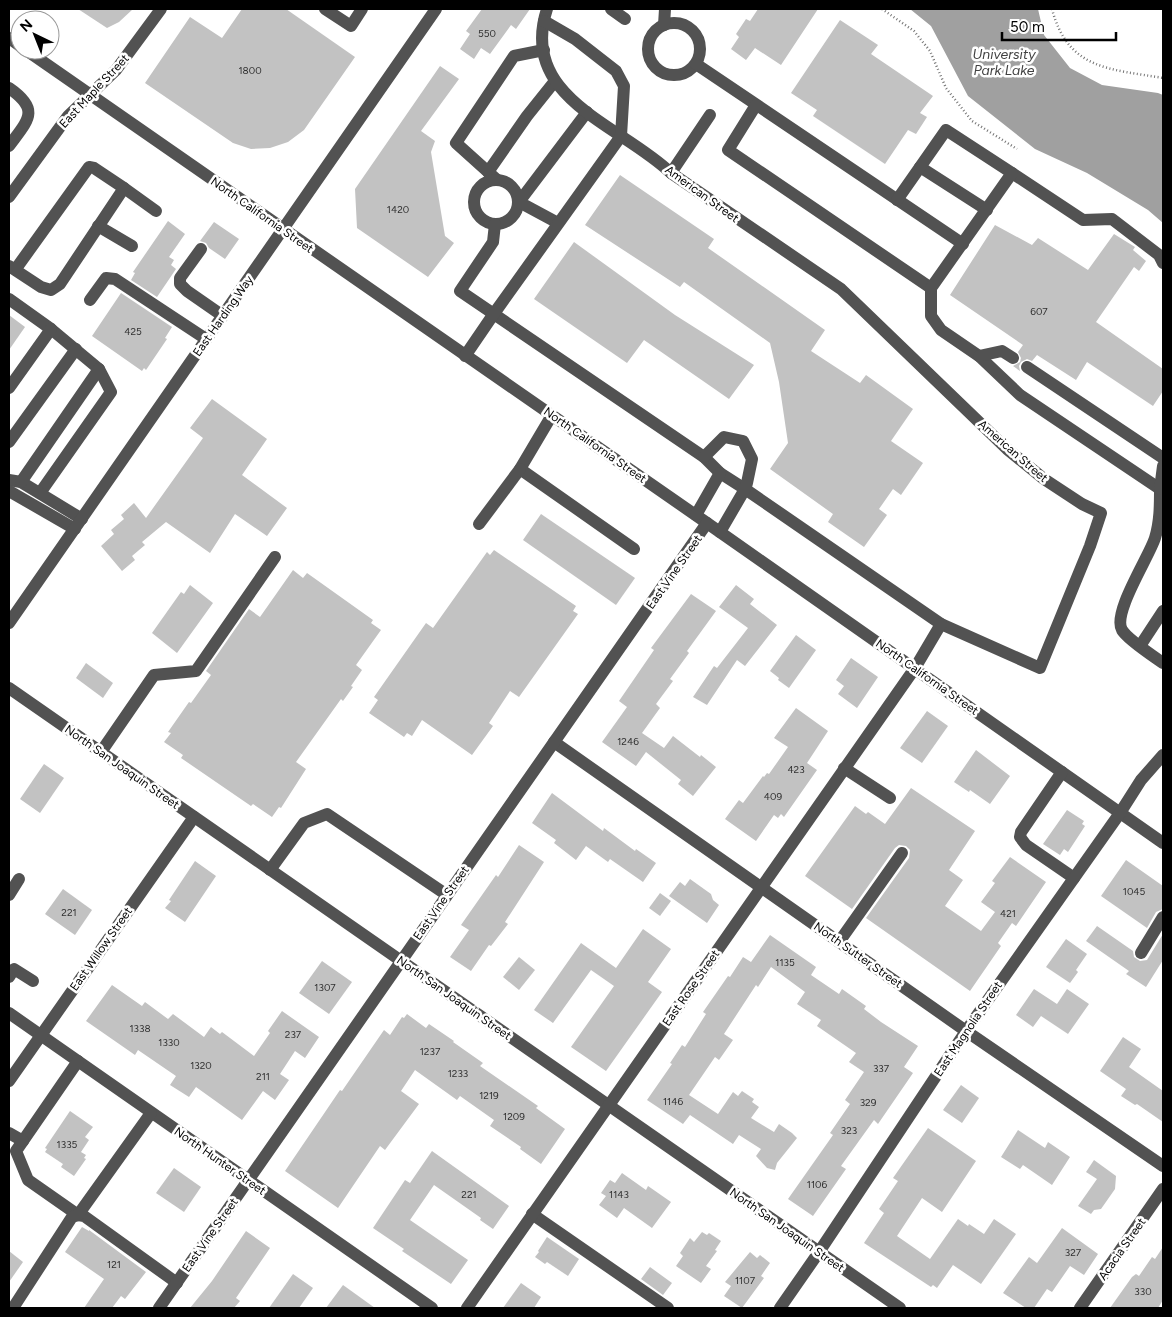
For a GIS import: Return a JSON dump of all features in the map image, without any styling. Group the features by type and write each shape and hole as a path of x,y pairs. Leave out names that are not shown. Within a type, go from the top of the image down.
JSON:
{"street":[{"name":"East Maple Street","path":"9,197 68,116 116,70 160,9"},
{"path":"324,9 350,26 362,9"},
{"name":"East Harding Way","path":"10,620 436,9"},
{"path":"611,9 625,19"},
{"path":"664,25 665,9"},
{"path":"546,15 544,50 514,56 456,143 492,175 514,188 519,202 558,224"},
{"path":"465,356 621,136 624,86 616,71 546,15"},
{"path":"680,23 688,26 699,39 701,48 696,64 690,70 673,76 657,69 651,62 648,53 651,37 664,25 680,23"},
{"name":"American Street","path":"495,224 493,242 460,291 704,457 720,473 941,624 1040,668 1090,546 1101,513 1082,504 1044,479 1007,449 842,289 671,173 658,161 564,94 550,71 544,50"},
{"name":"North California Street","path":"40,60 1163,842"},
{"path":"696,64 963,244"},
{"path":"555,81 527,116 492,175 476,191 474,198 476,214 482,219 495,224 509,220 517,209 519,202 587,112"},
{"path":"9,88 23,99 29,108 28,120 9,146"},
{"path":"756,105 728,150 932,288"},
{"path":"671,173 710,115"},
{"path":"897,200 946,130 1083,220 1112,219 1159,255 1163,263"},
{"path":"124,188 60,284 51,290 41,287 12,268 89,167 94,168 124,188 156,211"},
{"path":"920,167 986,210"},
{"path":"1012,173 932,288 931,316 941,330 979,356 1020,395 1160,489"},
{"path":"98,226 132,246"},
{"path":"201,249 180,278 180,284 223,316"},
{"path":"90,300 106,278 115,279 206,339"},
{"path":"9,299 51,329 99,368 111,392 40,493"},
{"path":"9,388 51,329"},
{"path":"9,442 76,349"},
{"path":"979,356 1002,351 1013,358"},
{"path":"1027,367 1163,458"},
{"path":"78,524 40,493 15,481 99,368"},
{"path":"479,524 520,469 552,415"},
{"path":"704,457 724,437 743,441 752,459 745,489 720,532"},
{"path":"1163,466 1160,489 1159,540 1124,603 1120,620 1121,629 1163,663"},
{"path":"520,469 634,549"},
{"path":"696,515 720,473"},
{"path":"9,491 78,524"},
{"name":"East Vine Street","path":"159,1308 707,523"},
{"path":"101,752 154,675 196,671 275,557"},
{"path":"1140,646 1163,611"},
{"name":"East Rose Street","path":"467,1308 915,668 941,624"},
{"name":"North San Joaquin Street","path":"9,688 900,1308"},
{"name":"North Sutter Street","path":"554,742 966,1031 1163,1166"},
{"name":"East Magnolia Street","path":"780,1308 966,1031 1120,813 1141,780 1163,755"},
{"path":"844,768 890,798"},
{"path":"1062,772 1021,832 1020,837 1026,845 1074,878"},
{"path":"270,870 304,823 327,814 447,895"},
{"name":"East Willow Street","path":"9,1081 194,817"},
{"path":"839,942 902,853"},
{"path":"9,895 19,879"},
{"path":"1141,954 1163,917"},
{"path":"9,978 14,969 33,981"},
{"name":"North Hunter Street","path":"9,1013 432,1308"},
{"path":"78,1061 16,1151 28,1180 78,1214 84,1216 176,1283"},
{"path":"13,1308 72,1217 78,1214 151,1113"},
{"path":"9,1132 23,1142"},
{"name":"Acacia Street","path":"1080,1308 1163,1189"},
{"path":"532,1214 668,1308"}],"path":[{"path":"882,9 914,31 930,51 946,88 972,121 1016,149"},
{"path":"1052,9 1056,22 1071,49 1096,65 1163,78"}],"water":[{"name":"University Park Lake","path":"910,9 1038,9 1044,35 1070,68 1102,85 1163,95 1163,223 1148,210 1087,173 1035,149 968,96 931,26"}],"building":[{"path":"78,9 133,9 119,22 107,28"},
{"path":"242,9 286,9 355,57 304,130 288,142 270,148 251,149 233,143 145,83 190,17 222,38"},
{"path":"482,9 530,9 516,29 511,25 490,54 481,48 474,59 460,49 470,34 466,31"},
{"path":"758,9 818,9 781,65 755,48 746,60 731,49 739,37 736,34 746,19 750,21"},
{"path":"840,20 878,45 871,54 933,96 920,113 927,117 916,134 908,130 885,164 813,116 817,110 791,93"},
{"path":"440,66 459,79 421,131 435,141 431,152 445,236 454,243 428,277 357,228 355,189"},
{"path":"620,175 714,239 708,248 825,330 811,351 860,383 866,375 913,409 891,441 923,463 901,495 893,489 879,509 887,515 864,547 828,522 833,514 770,469 788,443 779,382 770,343 684,282 680,287 585,225"},
{"path":"168,221 185,234 169,257 174,260 171,265 176,269 157,297 131,280 135,273 133,272"},
{"path":"214,222 239,239 225,259 209,248 206,243 200,241"},
{"path":"995,225 1032,245 1038,238 1088,270 1114,234 1135,247 1133,250 1146,261 1139,271 1134,267 1096,322 1163,369 1163,391 1153,406 1087,362 1076,380 1037,355 1032,361 1027,359 1021,362 1019,366 1020,371 1013,366 1020,362 1021,358 1018,352 1023,345 950,295"},
{"path":"574,242 675,315 754,365 729,399 644,340 627,363 534,299"},
{"path":"121,293 172,327 165,338 167,339 146,370 144,368 142,371 92,336"},
{"path":"9,315 25,327 9,350"},
{"path":"212,399 267,439 242,475 287,508 267,536 235,514 210,553 166,522 142,542 145,545 132,556 135,560 122,571 101,546 114,534 111,530 124,519 121,515 134,503 146,518 203,438 190,428"},
{"path":"541,514 635,578 616,605 523,540"},
{"path":"494,550 576,606 573,611 578,614 519,697 510,691 489,723 493,726 472,755 422,720 412,736 407,733 404,737 369,713 378,700 374,697 426,623 433,628 487,552 490,555"},
{"path":"293,570 303,578 307,573 373,620 371,623 381,630 356,665 362,670 351,686 353,687 343,701 341,699 296,762 306,769 281,808 279,807 272,817 253,804 251,806 181,758 183,755 164,742 171,733 168,732 189,702 191,703 211,675 206,671 249,609 260,617"},
{"path":"190,585 213,603 177,653 152,633 181,592 184,594"},
{"path":"736,585 754,599 750,604 777,625 745,666 737,660 707,705 693,697 714,666 717,668 748,628 719,607"},
{"path":"691,594 716,611 687,651 689,653 670,679 673,681 656,704 660,708 642,733 664,748 673,736 716,767 693,796 678,784 681,780 646,752 636,766 602,742 627,707 619,701 654,650 651,648"},
{"path":"796,635 816,650 789,688 770,671"},
{"path":"851,658 878,677 857,708 838,694 844,686 836,680"},
{"path":"86,663 113,683 103,698 76,678"},
{"path":"796,708 828,731 807,763 817,770 784,817 781,814 778,818 774,815 756,841 725,819 739,800 743,803 763,776 767,773 769,774 788,747 774,738"},
{"path":"927,711 948,726 922,763 900,748"},
{"path":"976,750 1010,776 990,804 970,790 969,792 954,782"},
{"path":"44,764 64,778 40,813 20,799"},
{"path":"911,788 975,831 949,870 963,880 945,906 981,931 995,912 981,902 995,883 992,881 1010,857 1046,882 1016,926 1012,923 998,943 1001,946 970,991 866,918 909,858 910,850 906,846 899,845 895,848 852,909 805,876 855,806 866,814 868,812 885,824"},
{"path":"552,793 603,831 604,828 635,851 636,849 656,863 643,882 610,859 608,862 586,846 576,860 554,843 556,840 532,823"},
{"path":"1067,810 1084,821 1082,824 1085,826 1068,852 1064,849 1060,855 1043,844"},
{"path":"519,845 544,862 505,922 508,924 491,946 489,945 471,971 450,957 469,930 461,925 496,875 498,877"},
{"path":"1126,860 1163,886 1163,909 1156,912 1147,928 1101,896"},
{"path":"195,861 216,876 185,922 165,908"},
{"path":"690,879 711,894 713,900 719,905 707,923 669,896 680,882 685,886"},
{"path":"63,889 92,910 75,935 45,914"},
{"path":"660,893 671,901 660,916 649,908"},
{"path":"1097,926 1133,951 1134,957 1140,961 1147,960 1163,934 1163,960 1146,987 1126,974 1129,971 1086,941"},
{"path":"643,929 671,949 648,982 662,992 606,1071 571,1047 614,986 591,970 553,1023 534,1010 581,943 616,968"},
{"path":"770,935 816,967 811,975 839,994 842,989 866,1006 864,1009 881,1022 918,1046 904,1067 913,1073 878,1124 874,1120 841,1166 846,1169 813,1216 788,1199 833,1135 830,1133 850,1104 845,1100 864,1072 849,1062 856,1053 817,1026 821,1020 797,1004 805,992 771,967 758,987 756,985 724,1034 733,1040 719,1060 715,1057 689,1095 718,1114 733,1092 738,1096 742,1091 754,1099 752,1102 759,1107 751,1118 774,1132 779,1124 797,1138 777,1163 775,1170 767,1168 756,1156 761,1149 739,1135 733,1144 690,1115 683,1124 647,1100 672,1064 670,1063 682,1045 685,1047 706,1014 703,1012 728,976 730,977 743,957 751,962"},
{"path":"1066,939 1087,954 1070,983 1046,967"},
{"path":"519,957 535,970 519,990 503,977"},
{"path":"322,961 352,982 329,1014 299,993"},
{"path":"112,985 142,1006 145,1002 168,1019 173,1014 204,1037 211,1027 220,1034 222,1032 254,1056 282,1011 319,1037 305,1058 295,1051 280,1074 289,1080 275,1100 263,1091 242,1120 196,1087 189,1097 170,1085 176,1076 138,1050 135,1055 86,1021"},
{"path":"1034,989 1057,1004 1067,989 1089,1004 1068,1034 1041,1016 1033,1027 1016,1015"},
{"path":"407,1014 426,1028 429,1024 454,1041 483,1063 480,1066 538,1106 536,1108 565,1129 541,1164 520,1149 521,1147 490,1126 494,1120 460,1096 457,1100 415,1070 401,1091 419,1104 385,1150 380,1146 338,1208 285,1171 340,1090 342,1091 384,1030 390,1035 402,1017 404,1018"},
{"path":"1123,1037 1141,1049 1129,1067 1163,1091 1163,1122 1137,1104 1135,1105 1121,1096 1126,1089 1100,1071"},
{"path":"961,1085 979,1098 962,1123 943,1110"},
{"path":"70,1111 93,1127 85,1137 89,1140 81,1152 86,1155 84,1158 86,1159 74,1176 61,1167 63,1164 45,1152 47,1149 45,1148"},
{"path":"928,1128 976,1161 942,1212 922,1198 897,1236 930,1259 958,1219 984,1234 994,1219 1016,1234 981,1284 953,1265 937,1288 933,1285 931,1287 864,1243 884,1213 879,1209 898,1181 893,1178"},
{"path":"1018,1130 1045,1148 1048,1142 1070,1157 1052,1185 1023,1165 1020,1169 1001,1157"},
{"path":"432,1151 509,1206 493,1229 480,1220 481,1218 434,1185 410,1220 468,1260 451,1284 402,1251 404,1249 373,1228 405,1180 410,1183"},
{"path":"1094,1160 1116,1176 1115,1189 1101,1209 1094,1210 1091,1214 1078,1206 1097,1179 1086,1172"},
{"path":"174,1168 201,1187 184,1212 156,1193"},
{"path":"622,1173 646,1190 648,1186 671,1202 652,1228 624,1208 617,1218 599,1205 606,1196 601,1193 610,1180 615,1183"},
{"path":"82,1227 89,1230 146,1272 125,1299 121,1296 112,1308 84,1308 104,1279 65,1252"},
{"path":"1062,1228 1098,1254 1084,1275 1070,1266 1052,1292 1047,1289 1034,1308 1026,1308 1003,1293 1029,1257 1037,1263"},
{"path":"246,1231 270,1248 236,1298 240,1301 234,1308 190,1308 212,1281"},
{"path":"702,1232 707,1235 709,1233 721,1241 715,1250 717,1251 706,1266 711,1269 701,1283 676,1266 683,1256 680,1253 690,1238 694,1242"},
{"path":"547,1237 579,1259 568,1276 547,1262 545,1264 535,1257"},
{"path":"1163,1247 1163,1300 1158,1308 1110,1308 1132,1277 1136,1274 1139,1276 1152,1257 1155,1259"},
{"path":"9,1251 23,1262 9,1282"},
{"path":"750,1252 757,1258 760,1255 770,1263 761,1276 764,1278 742,1308 724,1296 731,1286 725,1282"},
{"path":"650,1267 672,1283 663,1295 641,1279"},
{"path":"293,1274 313,1288 299,1308 269,1308"},
{"path":"521,1283 541,1297 534,1308 503,1308"},
{"path":"343,1285 375,1308 326,1308"}]}
